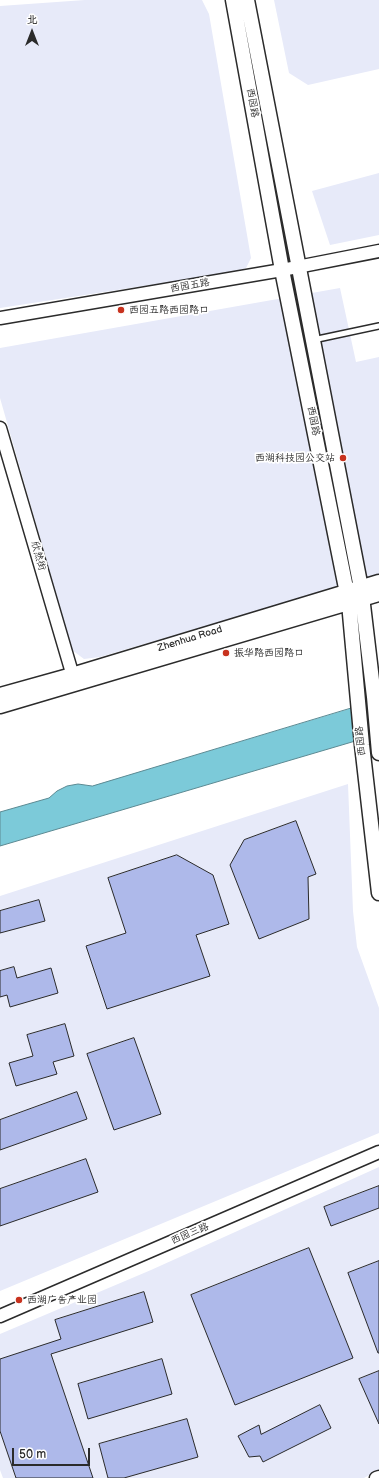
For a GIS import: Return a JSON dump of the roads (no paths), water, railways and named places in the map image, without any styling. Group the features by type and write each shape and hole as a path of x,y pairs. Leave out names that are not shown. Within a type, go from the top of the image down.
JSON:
{"main road":[{"name":"西园路","path":"233,0 282,270 355,596 357,700 379,893"},
{"name":"西园路","path":"247,0 312,340 355,596 374,697 378,746"},
{"name":"Zhenhua Road","path":"355,596 379,582"},
{"name":"Zhenhua Road","path":"0,706 74,680 355,596 379,594"},
{"name":"Zhenhua Road","path":"0,695 74,680"}],"street":[{"name":"西园五路","path":"0,318 282,270 379,251"},
{"name":"欣然街","path":"0,428 74,680"},
{"name":"西园三路","path":"0,1316 379,1152"}],"lane":[{"path":"312,340 379,326"}],"water":[{"path":"379,700 379,734 0,846 0,812 49,798 57,791 67,786 78,784 92,786"}],"place":[{"name":"西园五路西园路口","path":"121,310"},
{"name":"西湖科技园公交站","path":"343,458"},
{"name":"振华路西园路口","path":"226,653"},
{"name":"西湖广告产业园","path":"19,1300"}]}
